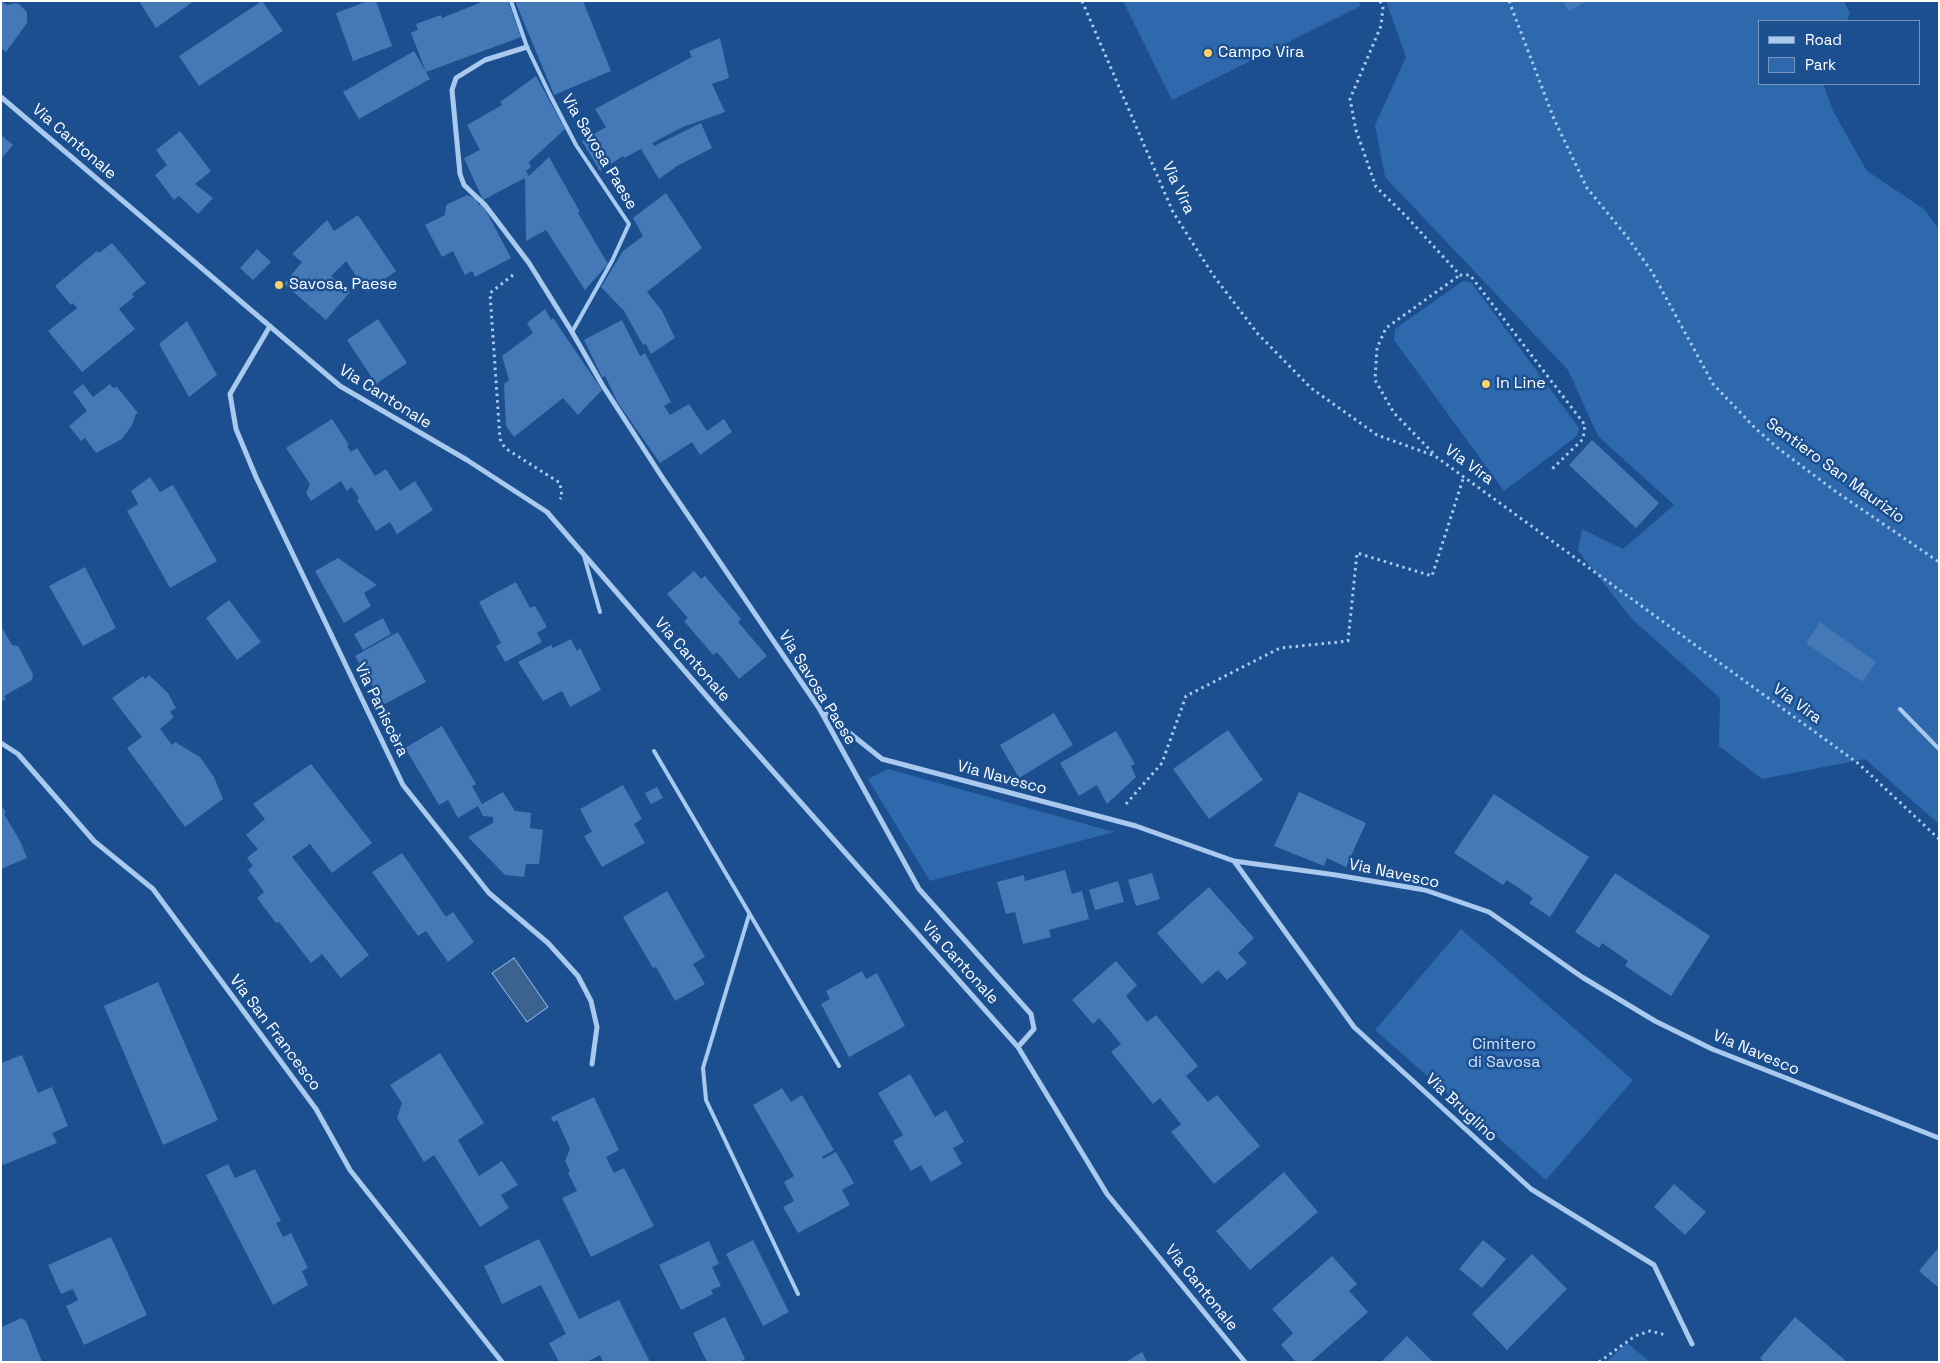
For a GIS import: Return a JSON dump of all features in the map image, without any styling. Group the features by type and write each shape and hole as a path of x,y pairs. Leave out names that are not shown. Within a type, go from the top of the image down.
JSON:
{"street":[{"name":"Via Savosa Paese","path":"527,47 486,60 456,78 452,90 460,174 464,185 485,205 530,263 603,386 662,477 819,708 919,889 1031,1014 1034,1029 1018,1047"},
{"name":"Via Cantonale","path":"1,97 340,386 467,460 547,512 722,715 1018,1047 1107,1194 1245,1362"},
{"name":"Via Paniscèra","path":"270,326 230,394 236,429 256,477 403,785 489,893 548,943 578,976 591,1001 597,1027 592,1064"},
{"name":"Via Navesco","path":"819,708 882,759 1136,826 1234,861 1425,890 1489,912 1582,977 1655,1021 1712,1049 1939,1138"},
{"name":"Via San Francesco","path":"1,744 18,754 94,841 153,889 316,1109 350,1170 502,1362"},
{"name":"Via Bruglino","path":"1234,861 1354,1027 1532,1189 1654,1266 1692,1344"}],"lane":[{"path":"511,1 527,47"},
{"name":"Via Savosa Paese","path":"527,47 576,145 629,224 612,261 572,332"},
{"path":"583,554 600,612"},
{"path":"1900,709 1939,749"},
{"path":"654,751 839,1066"},
{"path":"749,915 703,1068 706,1100 798,1294"}],"path":[{"name":"Via Vira","path":"1082,1 1173,212 1212,275 1247,320 1258,334 1311,388 1377,435 1436,456 1464,476 1859,764 1939,839"},
{"path":"1380,1 1383,7 1380,26 1350,100 1356,130 1376,187 1404,214 1460,275"},
{"name":"Sentiero San Maurizio","path":"1509,1 1554,119 1587,188 1628,238 1652,272 1713,384 1778,449 1835,491 1939,562"},
{"path":"530,263 490,293 500,439 505,448 560,484 562,497 547,512"},
{"path":"1436,456 1394,413 1375,380 1377,348 1386,328 1460,275 1470,275 1584,425 1583,439 1552,469"},
{"path":"1113,820 1162,763 1186,696 1280,648 1348,641 1357,553 1432,576 1464,476"},
{"path":"1599,1362 1634,1336 1650,1331 1692,1344"}],"green space":[{"name":"Campo Vira","path":"1123,1 1359,1 1361,6 1172,100"},
{"path":"1386,1 1844,1 1850,13 1847,20 1758,20 1758,85 1823,85 1834,113 1867,171 1924,209 1939,229 1939,824 1865,759 1762,779 1719,746 1720,698 1633,620 1578,551 1582,529 1623,549 1674,505 1598,436 1568,370 1385,177 1375,125 1406,57"},
{"name":"In Line","path":"1463,281 1471,282 1579,428 1577,436 1504,491 1394,340 1395,329"},
{"path":"888,769 1114,832 930,881 868,779"},
{"name":"Cimitero di Savosa","path":"1461,929 1633,1080 1546,1180 1375,1030"},
{"path":"1627,1343 1650,1362 1606,1362"}],"shaded area":[{"path":"514,958 548,1007 527,1022 492,973"}],"building":[{"path":"1,1 7,5 19,4 27,12 27,23 6,52 1,48"},
{"path":"139,1 194,1 156,28"},
{"path":"262,1 283,31 199,86 179,56"},
{"path":"368,1 376,1 392,46 353,61 336,13"},
{"path":"484,1 508,1 521,37 426,72 411,33 418,30 416,24 441,15 442,18"},
{"path":"515,1 583,1 611,71 554,95"},
{"path":"1563,1 1583,1 1584,3 1569,11"},
{"path":"720,38 729,78 712,84 725,112 683,127 652,143 654,146 701,123 712,148 677,166 659,179 641,149 624,158 623,156 600,171 582,141 606,127 595,109 692,57 689,51"},
{"path":"414,51 430,79 359,119 343,92"},
{"path":"536,76 565,129 529,162 531,167 526,171 529,176 549,157 580,212 578,213 608,264 585,290 546,230 526,241 525,178 483,200 464,158 480,150 467,125 502,105 500,102"},
{"path":"180,131 211,171 195,184 213,198 198,214 179,196 174,200 155,175 167,165 156,150"},
{"path":"1,135 13,145 1,159"},
{"path":"666,193 702,248 647,292 662,311 675,338 651,354 646,344 643,345 624,311 601,287 623,251 643,236 633,218"},
{"path":"467,195 476,199 479,205 482,203 511,258 475,277 472,271 465,275 453,251 442,257 425,225 445,215 446,205"},
{"path":"358,215 396,271 367,292 346,261 331,276 350,292 326,320 284,284 302,262 292,254 327,220 334,231"},
{"path":"112,243 146,283 132,294 134,297 119,309 135,329 82,372 48,331 77,308 73,303 71,305 55,286 97,251 99,253"},
{"path":"257,249 271,262 253,280 240,268"},
{"path":"545,309 602,390 578,415 563,398 514,437 506,426 504,384 509,380 502,356 533,333 527,323"},
{"path":"378,319 407,363 376,384 347,340"},
{"path":"622,320 640,356 645,353 671,402 664,406 670,415 689,404 707,431 724,419 732,432 700,455 692,442 660,463 618,403 605,376 602,377 584,340"},
{"path":"187,321 217,375 189,397 159,344"},
{"path":"83,384 93,397 110,384 113,388 117,387 138,413 122,439 96,453 85,438 81,441 69,426 87,411 73,392"},
{"path":"332,419 349,445 347,446 351,452 357,448 375,476 386,469 400,491 415,481 433,510 397,534 390,522 376,531 357,500 359,498 352,487 347,491 341,481 311,501 306,493 310,484 286,448"},
{"path":"1592,440 1659,503 1636,528 1569,465"},
{"path":"150,477 160,492 173,485 217,561 170,588 127,511 138,504 131,491"},
{"path":"338,558 377,585 364,593 371,606 344,623 315,571"},
{"path":"85,567 116,628 83,646 49,586"},
{"path":"694,571 701,579 705,576 741,619 738,622 767,656 739,679 717,652 713,655 684,621 688,618 667,594"},
{"path":"516,582 530,608 535,606 547,627 537,633 542,642 505,662 496,646 501,643 479,602"},
{"path":"229,600 261,642 237,660 206,618"},
{"path":"383,618 391,634 363,650 354,634"},
{"path":"1820,622 1876,662 1862,682 1806,643"},
{"path":"1,626 12,645 18,646 33,674 32,680 4,696 6,699 1,702"},
{"path":"398,632 426,682 383,705 355,656"},
{"path":"571,639 577,651 580,648 601,690 570,707 562,691 543,701 518,662 551,645 553,648"},
{"path":"149,675 168,693 176,708 170,712 174,717 160,729 172,745 175,742 200,757 214,777 223,799 185,827 127,748 142,737 112,698 143,676 145,679"},
{"path":"1054,713 1073,745 1019,778 1000,745"},
{"path":"442,726 476,784 472,786 482,804 503,792 515,811 531,813 530,828 543,830 539,864 526,864 524,877 505,875 468,837 493,823 493,817 483,816 478,806 458,818 448,800 439,805 405,748"},
{"path":"1228,730 1263,780 1209,819 1173,769"},
{"path":"1116,731 1135,764 1131,766 1136,777 1107,804 1097,785 1079,796 1060,763"},
{"path":"311,764 372,843 332,873 310,844 292,857 369,955 341,978 322,954 311,963 279,922 276,923 257,898 264,892 248,870 253,866 247,858 258,849 246,835 265,819 253,804"},
{"path":"623,785 642,819 634,824 645,843 602,867 584,836 592,832 580,809"},
{"path":"657,787 663,798 651,804 645,793"},
{"path":"1299,792 1366,823 1346,867 1327,858 1324,866 1274,846"},
{"path":"1494,794 1589,857 1550,917 1529,903 1533,898 1507,880 1503,885 1454,853"},
{"path":"1,805 27,858 1,869"},
{"path":"402,853 446,917 453,912 474,942 448,962 426,931 418,936 372,872"},
{"path":"1065,870 1072,894 1082,891 1089,919 1049,930 1051,937 1023,944 1015,912 1006,914 997,882 1024,875 1025,881"},
{"path":"1152,873 1160,899 1136,906 1128,880"},
{"path":"1615,873 1710,936 1671,996 1625,966 1628,961 1602,943 1599,948 1575,932"},
{"path":"1118,881 1124,902 1095,910 1089,890"},
{"path":"1209,887 1254,938 1238,953 1247,963 1227,980 1218,970 1202,984 1157,933"},
{"path":"667,891 705,957 693,964 705,984 675,1001 656,967 653,968 623,917"},
{"path":"1116,961 1137,985 1126,996 1147,1022 1156,1015 1198,1066 1186,1076 1208,1102 1217,1095 1260,1146 1214,1184 1171,1132 1181,1124 1160,1098 1153,1104 1111,1052 1121,1044 1099,1018 1093,1024 1072,1000"},
{"path":"862,971 866,979 877,973 905,1026 849,1057 821,1004 830,999 826,991"},
{"path":"158,982 218,1120 163,1145 104,1006"},
{"path":"440,1053 484,1123 458,1140 479,1176 502,1161 518,1185 501,1195 509,1208 480,1227 434,1155 424,1162 397,1118 402,1103 390,1085"},
{"path":"22,1055 38,1093 52,1087 68,1126 52,1133 57,1143 3,1165 1,1160 1,1063"},
{"path":"910,1074 935,1117 946,1110 964,1142 953,1148 962,1164 931,1182 921,1165 911,1171 893,1141 903,1135 878,1093"},
{"path":"782,1088 791,1102 802,1095 834,1150 822,1157 823,1159 836,1152 854,1183 842,1190 850,1205 798,1233 783,1207 794,1201 784,1182 794,1176 753,1105"},
{"path":"594,1097 619,1150 606,1157 614,1173 624,1168 654,1226 591,1257 562,1198 577,1191 568,1173 570,1171 565,1161 570,1149 557,1120 553,1122 551,1117"},
{"path":"228,1164 235,1178 255,1169 281,1221 276,1223 283,1237 291,1233 308,1268 302,1271 308,1285 273,1305 206,1175"},
{"path":"1284,1172 1318,1212 1250,1270 1216,1231"},
{"path":"1674,1184 1706,1212 1685,1235 1654,1207"},
{"path":"111,1237 147,1315 84,1345 66,1306 78,1300 73,1289 61,1294 48,1265"},
{"path":"539,1239 579,1319 619,1300 650,1362 603,1362 600,1355 587,1362 559,1362 549,1343 566,1334 541,1285 502,1304 484,1266"},
{"path":"753,1240 789,1312 763,1326 726,1254"},
{"path":"1483,1240 1506,1259 1482,1288 1459,1269"},
{"path":"709,1241 719,1264 712,1267 721,1286 711,1290 713,1294 681,1310 659,1265"},
{"path":"1939,1247 1939,1288 1919,1271"},
{"path":"1532,1254 1567,1289 1507,1350 1472,1314"},
{"path":"1332,1256 1357,1284 1349,1291 1368,1312 1311,1362 1296,1362 1281,1345 1293,1333 1272,1309"},
{"path":"725,1317 745,1359 740,1362 707,1362 693,1333"},
{"path":"1795,1317 1847,1362 1764,1362 1760,1358"},
{"path":"21,1318 26,1321 42,1362 1,1362 2,1327"},
{"path":"1407,1336 1433,1362 1381,1362"},
{"path":"1142,1352 1147,1362 1126,1362"}],"place":[{"name":"Campo Vira","path":"1208,53"},
{"name":"Savosa, Paese","path":"279,285"},
{"name":"In Line","path":"1486,384"}]}
